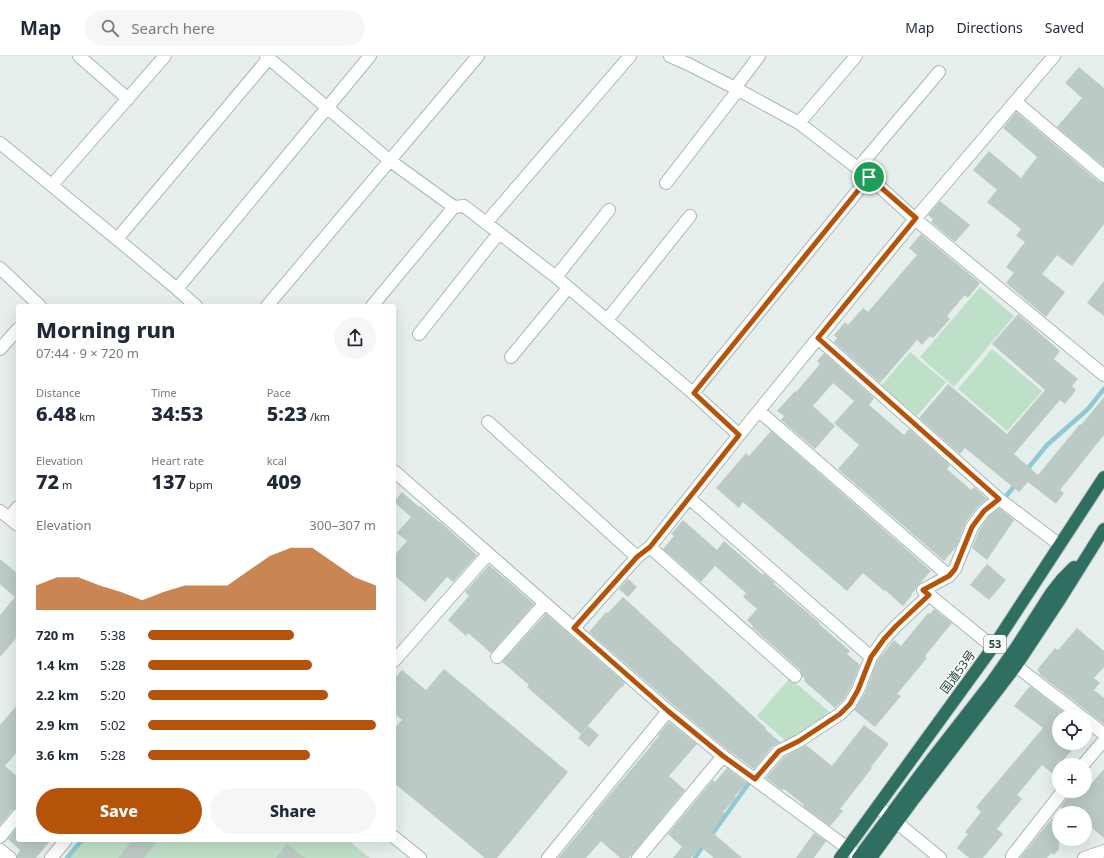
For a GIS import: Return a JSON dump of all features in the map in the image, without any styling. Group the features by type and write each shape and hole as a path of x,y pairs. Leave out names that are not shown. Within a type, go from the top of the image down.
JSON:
{"highway":[{"name":"国道53号","path":"844,853 993,647 1104,477"},
{"name":"53","path":"862,858 1016,666 1104,529"},
{"name":"53","path":"893,819 1017,646 1051,593 1062,579 1086,557"}],"street":[{"path":"79,56 128,99"},
{"path":"52,185 166,56"},
{"path":"177,289 328,109 370,56"},
{"path":"269,304 478,56"},
{"path":"486,223 630,56"},
{"path":"670,56 693,60 737,89 798,123 869,177 1104,375"},
{"path":"666,183 737,89 758,56"},
{"path":"798,123 856,56"},
{"path":"574,628 637,557 650,547 739,435 916,218 1054,56"},
{"path":"117,239 267,57 389,160 454,207 464,206 556,277 694,393 739,435"},
{"path":"858,168 939,72"},
{"path":"1016,102 1104,176"},
{"path":"0,143 177,289 183,302"},
{"path":"694,393 869,177"},
{"path":"374,304 454,207"},
{"path":"556,277 609,210"},
{"path":"607,320 690,216"},
{"path":"419,334 499,233"},
{"path":"0,268 38,304"},
{"path":"511,357 568,288"},
{"path":"0,349 16,331"},
{"path":"818,338 999,499 1060,545"},
{"path":"759,411 949,576"},
{"path":"488,422 637,557"},
{"path":"396,473 668,711 723,756 755,779 844,853 862,858"},
{"path":"689,498 871,657"},
{"path":"993,647 923,590 949,576 955,569 972,527 984,511 999,499"},
{"path":"9,518 16,509"},
{"path":"650,547 795,676"},
{"path":"396,660 488,554"},
{"path":"755,779 779,751 799,741 840,714 850,704 858,690 871,657 884,639 929,595"},
{"path":"497,657 545,603"},
{"path":"1016,666 1073,710"},
{"path":"548,858 668,711"},
{"path":"1092,725 1104,734"},
{"path":"1090,758 1104,741"},
{"path":"638,858 723,756"},
{"path":"1012,858 1012,856 1058,798"},
{"path":"878,807 940,858"},
{"path":"0,837 16,817"},
{"path":"396,839 420,858"},
{"path":"51,858 64,842"},
{"path":"0,850 10,858"},
{"path":"1084,858 1104,851"}],"green space":[{"path":"980,287 1014,316 954,387 920,357"},
{"path":"992,349 1042,391 1007,431 958,389"},
{"path":"910,352 946,382 917,416 881,386"},
{"path":"790,678 832,714 786,741 757,716"},
{"path":"81,842 350,842 370,858 69,858"}],"building":[{"path":"1079,67 1104,88 1104,166 1057,127 1082,98 1065,83"},
{"path":"1016,112 1099,182 1104,183 1104,224 1072,266 1057,255 1042,274 1065,292 1046,317 1006,283 1014,273 1006,267 1025,242 1016,236 1021,229 987,202 997,190 973,170 989,151 1021,178 1037,157 1003,128"},
{"path":"940,201 970,225 955,242 931,222 933,219 928,215"},
{"path":"921,234 980,283 968,298 965,295 947,316 950,319 933,338 930,336 922,345 917,340 880,383 834,342 837,338 834,335 845,322 848,325 863,308 868,312 917,255 909,248"},
{"path":"1104,281 1104,316 1087,303"},
{"path":"1018,314 1060,351 1054,359 1078,379 1072,386 1076,390 1065,404 1060,400 1014,454 1038,475 1104,397 1104,435 1060,490 1064,493 1056,504 1028,482 1019,492 965,448 960,454 919,418 948,384 1007,434 1045,390 992,344"},
{"path":"824,353 874,398 869,405 904,435 909,429 950,465 947,469 971,490 974,487 987,499 978,506 966,522 956,547 944,561 838,469 859,445 834,423 854,401 833,383 813,406 835,426 815,449 781,420 784,416 777,411 820,364 817,361"},
{"path":"771,431 931,571 917,586 903,606 863,573 847,591 743,502 739,508 716,488 746,453 749,456"},
{"path":"402,492 419,507 420,506 439,521 477,555 453,582 447,577 425,602 396,577 396,554 407,541 397,533 411,517 396,504 396,500"},
{"path":"999,508 1014,520 987,560 972,548 979,531 989,516"},
{"path":"683,520 717,550 724,541 763,575 764,573 775,583 774,584 850,651 847,654 860,665 851,687 844,699 835,708 804,681 805,679 800,670 752,627 753,626 747,620 757,609 743,597 746,593 715,566 701,582 663,549 674,536 671,534"},
{"path":"0,559 16,572 16,638 0,657 0,615 15,597 0,584"},
{"path":"987,564 1006,580 989,600 970,585"},
{"path":"489,565 534,604 491,653 468,633 466,636 448,620 469,596 465,592"},
{"path":"628,579 637,587 628,597 619,589"},
{"path":"623,597 780,742 773,746 754,769 679,710 589,632 606,612 608,613"},
{"path":"934,609 952,623 925,656 927,658 897,694 901,696 875,727 854,710 865,693 877,661 894,640 901,646 928,613 930,614"},
{"path":"546,614 625,683 581,734 527,687 529,685 502,662"},
{"path":"1077,628 1104,651 1104,667 1094,678 1100,683 1094,690 1104,698 1104,724 1092,715 1092,710 1086,710 1039,674 1040,673 1037,670 1055,648 1058,650"},
{"path":"444,669 568,772 497,858 485,858 396,785 396,727 402,720 396,715 396,677 402,670 426,690"},
{"path":"1030,686 1061,710 1052,710 1052,750 1072,750 1065,758 1052,758 1052,773 1042,765 1017,795 1022,799 997,829 1003,834 983,858 969,858 957,848 968,834 965,832 981,812 976,807 1043,728 1014,706"},
{"path":"16,706 16,753 5,766 16,775 16,809 12,810 0,825 0,725"},
{"path":"669,722 697,744 669,776 685,790 629,858 620,858 601,841 586,858 558,858 651,746"},
{"path":"864,725 889,744 840,809 843,811 830,826 803,806 804,805 784,789 782,790 766,778 784,757 806,745 832,766"},
{"path":"588,726 599,735 589,747 578,738"},
{"path":"727,768 747,783 723,812 725,813 712,832 742,858 714,858 701,847 691,858 673,858 682,847 668,834 713,780 715,782"},
{"path":"1104,769 1104,838 1092,828 1092,806 1061,806 1067,798 1092,798 1092,783"},
{"path":"1052,819 1052,846 1059,846 1059,849 1054,855 1051,853 1047,858 1020,858"},
{"path":"16,829 16,842 49,842 36,858 17,858 20,850 8,839"},
{"path":"814,833 826,841 814,858 796,858"},
{"path":"130,842 156,842 144,858 118,858"},
{"path":"287,844 305,858 276,858"}],"waterway":[{"path":"1025,472 1047,445 1088,409 1104,389"},
{"path":"1007,495 1016,484"},
{"path":"710,837 749,783"},
{"path":"67,858 80,842"},
{"path":"695,858 705,843"}],"route":[{"path":"869,177 916,218 818,338 999,499 984,511 972,527 955,569 949,576 923,590 929,595 884,639 871,657 858,690 850,704 840,714 799,741 779,751 755,779 723,756 668,711 574,628 637,557 650,547 739,435 694,393 869,177"}]}
